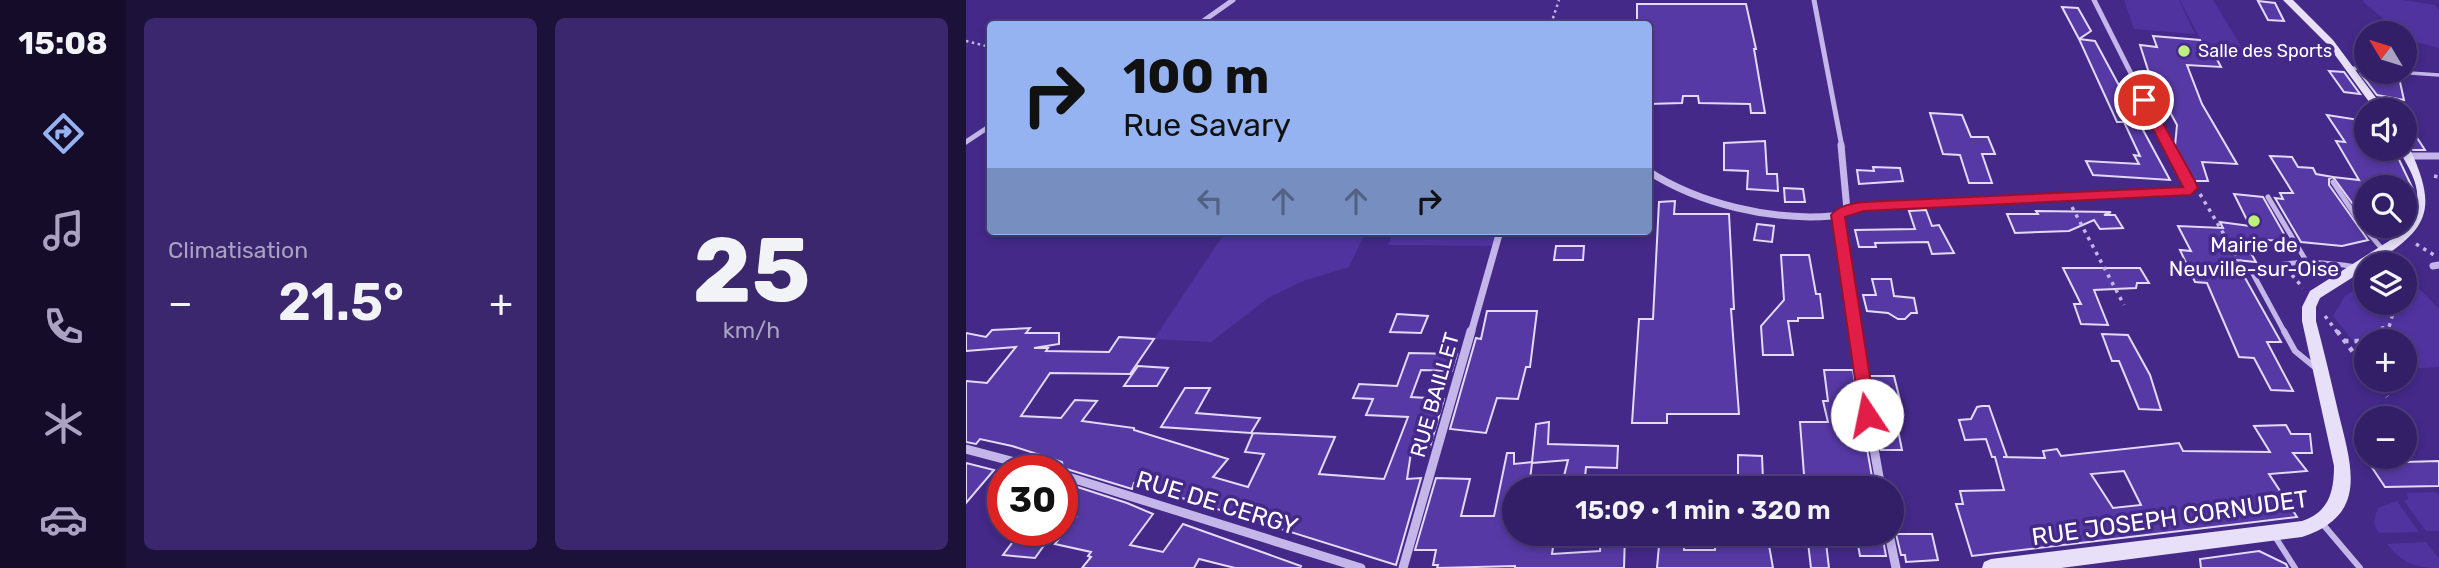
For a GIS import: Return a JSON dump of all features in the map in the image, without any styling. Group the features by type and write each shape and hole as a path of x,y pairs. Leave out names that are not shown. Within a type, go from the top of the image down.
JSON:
{"street":[{"path":"1203,21 1233,0"},
{"path":"1814,0 1841,140 1847,210"},
{"path":"1652,174 1670,186 1717,201 1776,211 1838,215 1847,210 2193,190 2094,0"},
{"path":"2288,0 2330,42 2371,98"},
{"path":"966,142 987,127"},
{"path":"2417,154 2439,156"},
{"name":"RUE JOSEPH CORNUDET","path":"2384,251 2412,230 2426,199 2426,191 2411,161"},
{"path":"1838,215 1858,366 1879,476"},
{"name":"RUE BAILLET","path":"1403,568 1499,235"},
{"name":"RUE JOSEPH CORNUDET","path":"1992,568 2302,529 2321,522 2335,510 2343,483 2337,438 2309,321 2310,303 2326,287 2354,271"},
{"path":"966,449 989,455"},
{"name":"RUE DE CERGY","path":"1078,480 1361,568"},
{"path":"1891,546 1896,568"}],"lane":[{"path":"2350,68 2354,68"},
{"path":"2417,73 2439,75"},
{"path":"2333,182 2361,224 2384,251"},
{"path":"2268,197 2308,264"},
{"path":"2321,372 2295,351 2252,272 2263,266 2334,262 2354,266"},
{"path":"2321,522 2360,568"},
{"path":"2273,533 2295,568"}],"path":[{"path":"1552,21 1559,0"},
{"path":"966,41 987,46"},
{"path":"2434,176 2439,177"},
{"path":"2193,190 2241,267 2252,272"},
{"path":"2070,202 2124,305"},
{"path":"2416,244 2428,251"},
{"path":"2377,329 2389,327 2392,315"},
{"path":"2344,341 2354,341"},
{"path":"2383,392 2387,397"}],"shaded area":[{"path":"2124,0 2179,0 2195,34 2134,29"},
{"path":"2180,0 2213,0 2242,48 2204,46"},
{"path":"2402,0 2435,5 2439,10 2439,48 2417,42 2417,21 2386,21 2362,1"},
{"path":"1223,235 1364,235 1349,267 1303,281 1268,298 1211,342 1154,339"},
{"path":"1392,235 1499,235 1496,246 1388,245"},
{"path":"2417,286 2439,309 2439,367 2417,368 2417,329 2354,329 2354,342 2333,316 2345,296 2354,290 2354,315 2417,315"},
{"path":"2435,492 2439,495 2439,531 2426,531 2404,501 2408,499 2407,493"},
{"path":"2397,501 2419,532 2379,533 2374,521 2378,508"},
{"path":"2426,542 2439,559 2439,568 2410,563 2398,556 2387,544"}],"building":[{"path":"2258,1 2275,3 2284,21 2268,20"},
{"path":"1637,4 1746,4 1756,49 1765,113 1751,113 1750,104 1699,103 1698,96 1683,96 1682,103 1652,104 1652,21 1637,21"},
{"path":"2062,7 2078,8 2091,31 2079,39"},
{"path":"2153,36 2200,40 2204,49 2212,50 2221,67 2187,65 2202,104 2237,164 2202,162 2208,181 2194,181 2175,146 2177,125 2149,73 2140,45 2157,47"},
{"path":"2079,39 2095,41 2170,180 2093,175 2086,161 2139,164 2134,155 2140,156 2124,122 2117,122"},
{"path":"2329,71 2344,72 2360,94 2344,92"},
{"path":"2369,84 2400,84 2404,98 2393,98 2377,95"},
{"path":"1930,113 1962,115 1971,137 1988,137 1995,154 1982,154 1992,183 1969,183 1960,155 1943,154"},
{"path":"2327,115 2354,119 2354,161 2400,161 2406,175 2356,175 2336,141 2345,142"},
{"path":"2417,138 2425,150 2417,150"},
{"path":"1765,141 1767,174 1777,174 1778,191 1747,189 1748,171 1724,170 1724,143"},
{"path":"2270,156 2292,157 2298,167 2313,168 2316,174 2333,177 2329,179 2329,185 2354,220 2354,238 2368,240 2342,246 2301,242 2275,198 2283,199 2280,193 2293,193"},
{"path":"1873,167 1900,168 1903,181 1859,184 1857,170 1874,171"},
{"path":"2333,177 2354,179 2354,206"},
{"path":"1784,188 1803,189 1805,202 1785,202"},
{"path":"2234,194 2263,197 2288,241 2243,239 2256,262 2235,260 2281,342 2267,342 2293,391 2271,390 2254,358 2239,357 2207,283 2195,282 2180,250 2191,251 2178,226 2223,228 2220,222 2250,226"},
{"path":"1675,201 1674,214 1729,214 1734,309 1731,309 1739,414 1667,414 1667,423 1632,423 1639,319 1653,319 1659,202"},
{"path":"1926,210 1932,226 1939,225 1954,253 1932,254 1928,242 1875,243 1876,247 1859,247 1855,230 1915,229 1909,211"},
{"path":"2036,211 2111,212 2104,215 2115,215 2123,228 2100,229 2094,220 2069,231 2015,233 2007,214 2038,214"},
{"path":"1757,224 1774,226 1772,242 1754,240"},
{"path":"1556,246 1584,246 1583,260 1554,260"},
{"path":"1781,255 1809,255 1816,294 1820,294 1823,318 1798,318 1798,321 1788,321 1793,355 1763,355 1761,326 1784,300"},
{"path":"2063,268 2140,268 2149,283 2137,283 2136,288 2094,290 2108,325 2081,324 2074,304 2081,304"},
{"path":"1872,279 1891,279 1894,296 1914,298 1917,313 1911,313 1905,319 1898,319 1888,313 1867,311 1863,295 1876,295"},
{"path":"1487,311 1537,311 1530,367 1526,367 1518,399 1497,398 1486,433 1450,429 1476,338 1481,339"},
{"path":"1397,314 1428,316 1421,333 1390,332"},
{"path":"1030,328 1026,333 1059,333 1059,344 1034,348 1048,348 1046,351 1109,352 1119,337 1154,339 1130,374 1050,373 1021,416 1061,418 1075,400 1097,401 1082,421 1134,428 1228,459 1213,477 1248,487 1264,454 1245,452 1253,433 1335,437 1319,474 1384,479 1408,417 1366,415 1373,399 1353,398 1359,384 1397,386 1409,353 1457,354 1452,371 1421,370 1411,397 1444,399 1430,447 1412,446 1407,479 1421,478 1396,565 1134,483 1132,489 1078,473 1078,455 1040,455 980,439 976,444 966,442 966,381 987,383 1016,347 966,351 966,333 986,337 992,330"},
{"path":"2102,334 2128,335 2150,375 2161,410 2139,409 2119,361 2112,361"},
{"path":"1138,366 1168,368 1157,386 1124,386"},
{"path":"1824,370 1853,370 1872,476 1804,476 1800,422 1828,422 1823,401 1828,401"},
{"path":"1868,376 1894,376 1900,400 1892,400 1902,450 1881,450"},
{"path":"1185,388 1210,388 1196,413 1260,418 1251,433 1161,427"},
{"path":"1989,406 2007,457 2003,457 2045,458 2043,451 2057,449 2061,456 2179,443 2183,451 2270,452 2254,426 2286,425 2291,434 2310,434 2312,453 2293,453 2307,471 2269,474 2297,517 1972,556 1956,504 1963,504 1960,491 2004,490 1995,457 1992,457 1986,439 1965,440 1959,420 1971,419 1977,407","holes":["2124,471 2141,505 2113,508 2091,474"]},
{"path":"1549,422 1548,444 1618,446 1617,468 1586,467 1585,476 1564,476 1568,460 1532,463 1530,476 1502,476 1507,453 1514,453 1514,464 1532,462 1536,424"},
{"path":"1738,455 1762,456 1763,476 1738,476"},
{"path":"2439,461 2439,486 2385,487 2373,469 2417,469 2417,462"},
{"path":"966,463 987,468 987,478 966,503"},
{"path":"1502,477 1502,546 1553,546 1552,554 1600,551 1600,546 1625,546 1624,568 1437,568 1438,565 1433,565 1436,550 1415,550 1436,478 1470,479 1461,516 1494,516"},
{"path":"1078,487 1153,514 1130,545 1163,552 1183,524 1301,566 1235,568 1199,559 1194,568 1082,568 1091,557 1088,556 1091,552 1064,546 1078,546"},
{"path":"1904,534 1932,534 1938,560 1906,562 1905,555 1901,555 1899,546 1904,546"},
{"path":"1010,546 1043,546 1035,558 1003,555"},
{"path":"1659,546 1684,546 1684,550 1715,550 1715,546 1769,546 1773,568 1657,568"},
{"path":"1808,546 1826,546 1829,568 1811,568"},
{"path":"1858,546 1884,546 1886,556 1860,556"},
{"path":"2259,551 2286,564 2288,568 2201,568 2200,559"}],"place":[{"name":"Salle des Sports","path":"2184,51"},
{"name":"Mairie de Neuville-sur-Oise","path":"2254,221"}],"route":[{"path":"1867,415 1838,215 1847,210 1864,207 2186,192 2190,188 2188,181 2144,100"}]}
